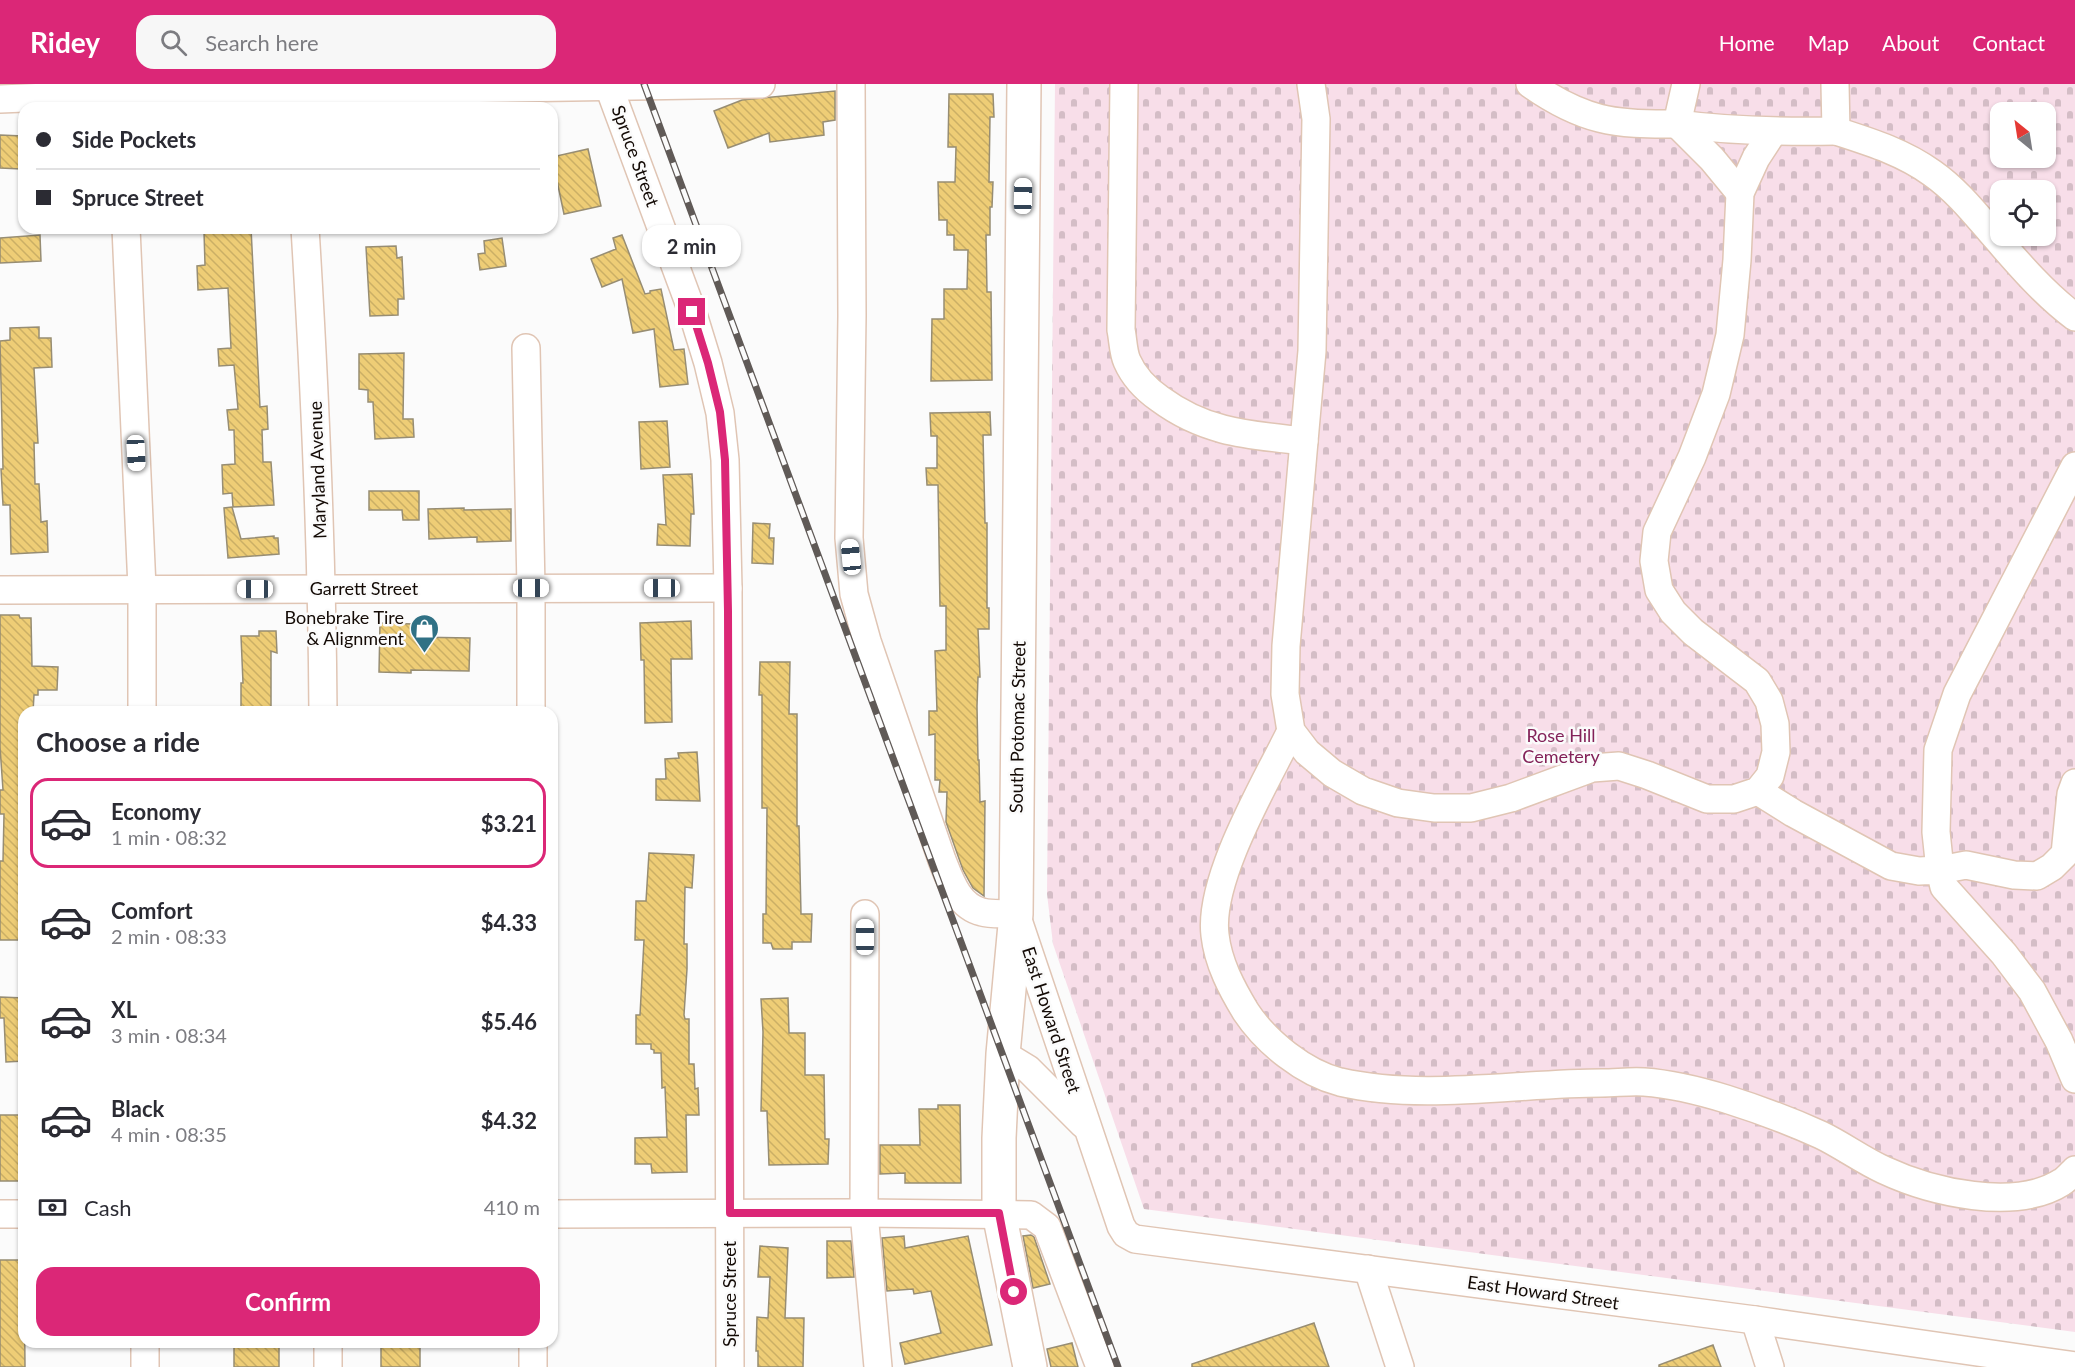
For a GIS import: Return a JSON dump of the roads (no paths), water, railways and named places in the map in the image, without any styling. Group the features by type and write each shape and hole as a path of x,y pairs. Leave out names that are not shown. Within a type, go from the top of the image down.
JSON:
{"main road":[{"name":"South Potomac Street","path":"1024,84 1016,914 1003,1054 999,1138 999,1213 1030,1367"}],"street":[{"path":"0,99 761,84"},
{"path":"851,84 852,316 849,538 854,594 867,642 942,860 955,891 967,903 982,912 1016,914"},
{"path":"1124,84 1121,330 1127,361 1146,389 1175,410 1208,426 1238,433 1304,441"},
{"path":"1311,84 1316,119 1312,351 1286,646 1285,694 1291,731 1307,752 1363,791 1398,803 1434,808 1471,808 1511,798 1592,768 1619,766 1707,799 1734,799 1758,791 1770,776 1776,752 1775,724 1768,701 1757,681 1693,632 1673,612 1659,590 1654,561 1658,532 1692,457 1712,404 1727,345 1737,260 1740,193 1756,158 1773,132"},
{"path":"1530,84 1578,112 1606,121 1773,132 1836,131 1904,155 1934,174 1966,203 2025,272 2075,317"},
{"path":"1677,124 1686,84"},
{"path":"1834,84 1836,131"},
{"name":"Spruce Street","path":"598,86 692,312 720,412 725,460 728,588 730,1367"},
{"path":"1677,124 1712,159 1740,193"},
{"path":"126,234 142,588 142,706"},
{"name":"Maryland Avenue","path":"305,234 317,426 322,589 322,706"},
{"path":"526,348 531,706"},
{"path":"2075,466 1958,694 1938,750 1936,832 1944,887 2004,954 2032,991 2059,1041 2075,1079"},
{"name":"Garrett Street","path":"0,590 728,588"},
{"path":"1291,731 1247,819 1227,867 1216,898 1215,935 1228,982 1250,1018 1280,1051 1305,1067 1338,1081 1383,1088 1436,1090 1569,1083 1645,1082 1708,1093 1764,1111 1822,1136 1882,1169 1925,1186 1973,1196 2005,1197 2041,1192 2064,1182 2075,1170"},
{"path":"1758,791 1792,813 1891,866 1919,871 1966,865 2014,875 2037,876 2052,867 2065,854 2071,794 2075,783"},
{"path":"865,914 864,1213 878,1367"},
{"name":"East Howard Street","path":"1016,914 1121,1226 1126,1234 1135,1239 1755,1320 1951,1358 2075,1366"},
{"name":"East Howard Street","path":"1003,1054 1028,1069 1086,1127"},
{"path":"558,1214 999,1213 1031,1215 1047,1227 1100,1367"},
{"path":"0,1214 18,1214"},
{"path":"1368,1269 1400,1367"},
{"path":"1755,1320 1770,1367"},
{"path":"145,1348 145,1367"},
{"path":"328,1348 328,1367"},
{"path":"533,1348 533,1367"}],"railway":[{"path":"644,84 1118,1367"}],"place":[{"name":"Bonebrake Tire & Alignment","path":"425,654"}],"park label":[{"name":"Rose Hill Cemetery","path":"1561,746"}]}
